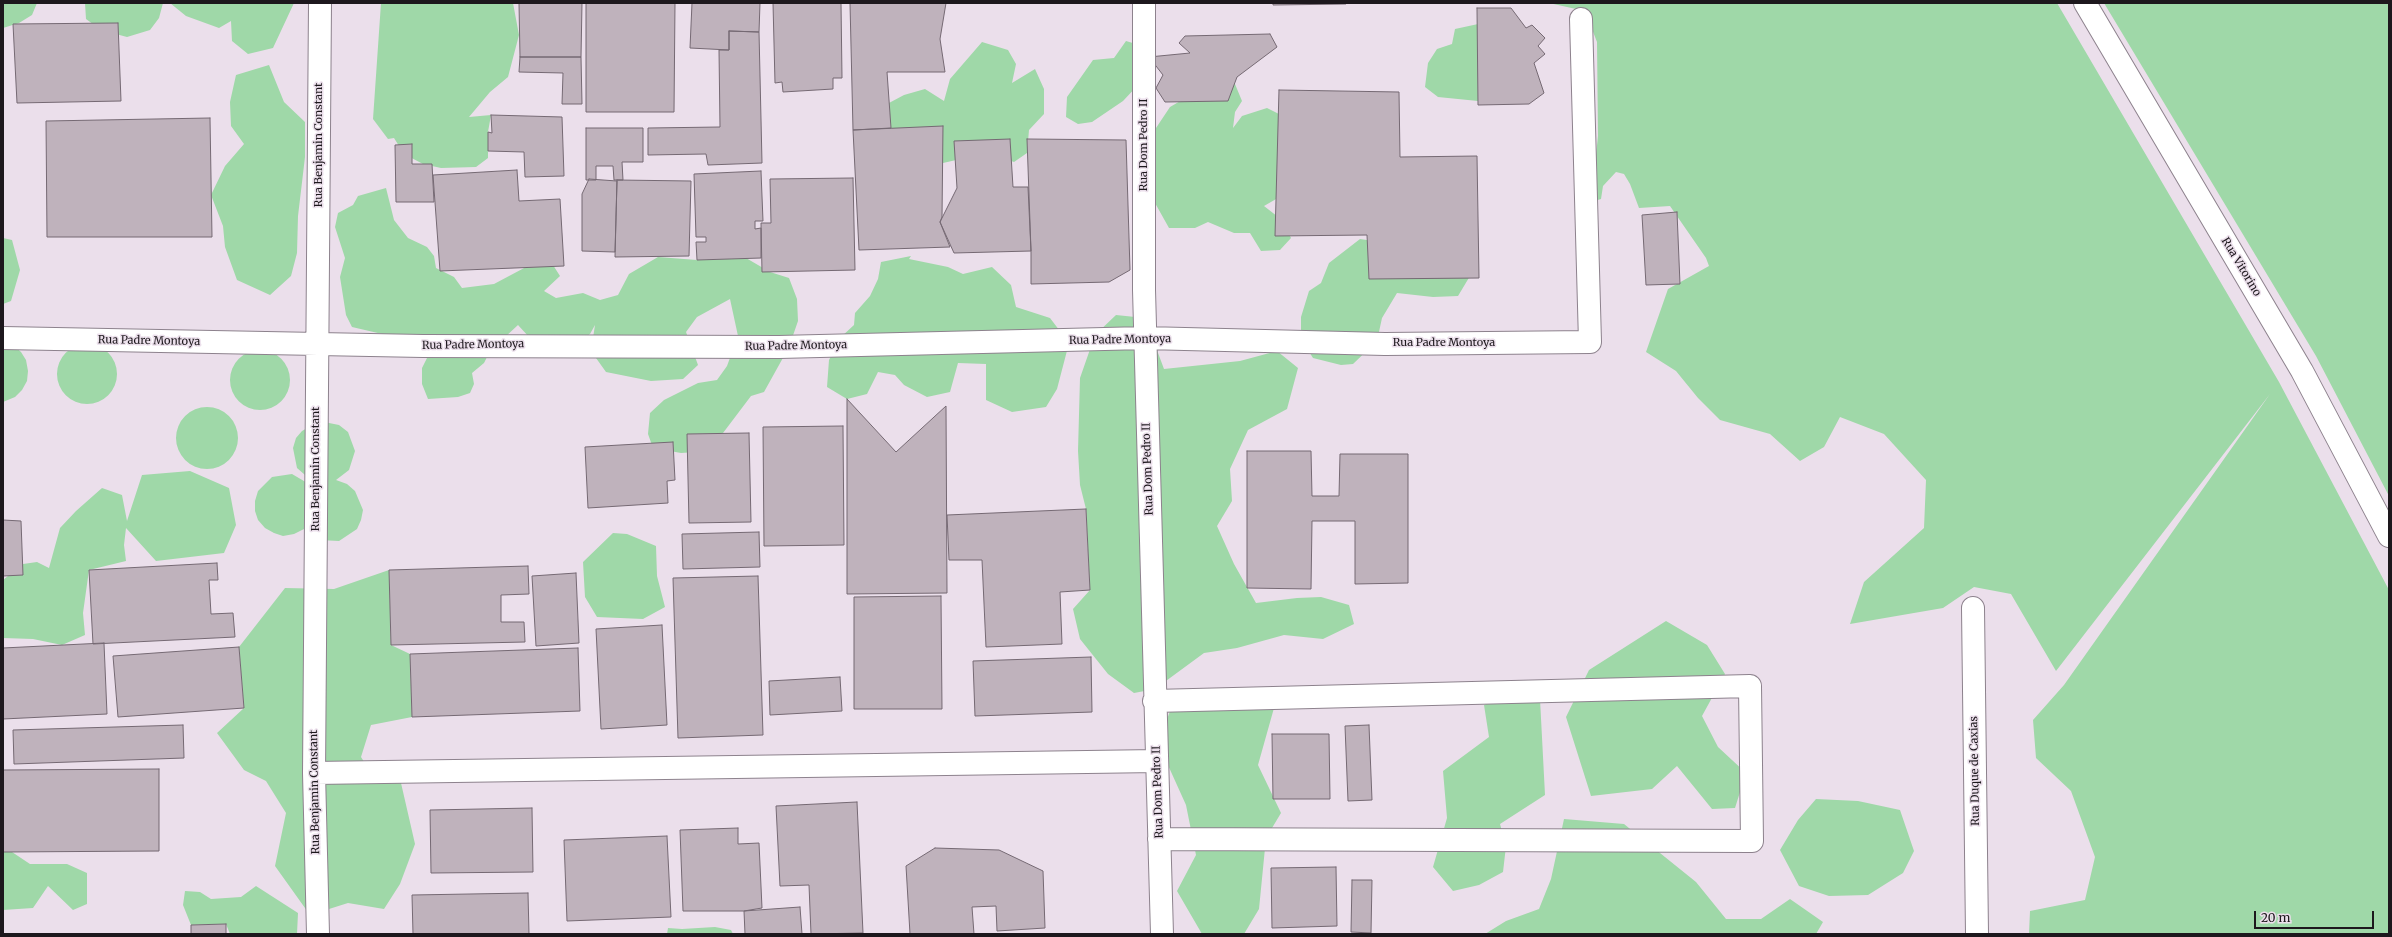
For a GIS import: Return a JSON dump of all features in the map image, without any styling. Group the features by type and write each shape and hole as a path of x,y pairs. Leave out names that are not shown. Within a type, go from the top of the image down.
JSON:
{"street":[{"name":"Rua Benjamin Constant","path":"318,934 314,773 320,3"},
{"name":"Rua Dom Pedro II","path":"1144,3 1145,338 1154,701 1162,934"},
{"name":"Rua Vitorino","path":"2085,3 2302,371 2389,536"},
{"name":"Rua Padre Montoya","path":"3,338 317,346 779,347 1145,338 1385,344 1590,342 1581,19"},
{"name":"Rua Duque de Caxias","path":"1974,608 1977,934"},
{"path":"1154,701 1750,686 1752,841 1159,838"},
{"path":"314,773 1157,761"}],"green space":[{"path":"3,3 37,3 32,15 19,23 3,28"},
{"path":"85,3 163,3 159,18 150,30 127,37 101,30 86,19"},
{"path":"170,3 294,3 273,48 248,54 232,41 231,21 219,28 186,16"},
{"path":"381,3 513,3 519,35 508,77 490,92 469,117 491,115 488,132 488,158 476,167 441,168 423,164 404,154 394,138 388,139 373,119"},
{"path":"1549,3 2057,3 2279,382 2389,590 2389,934 2029,934 2030,911 2085,900 2095,857 2071,791 2036,758 2033,720 2064,685 2270,394 2056,671 2011,594 1974,587 1943,608 1850,624 1864,582 1924,528 1926,480 1884,434 1840,417 1824,447 1800,461 1770,434 1720,420 1698,398 1676,371 1646,352 1668,289 1709,266 1706,258 1670,206 1639,208 1630,184 1624,174 1616,172 1603,186 1601,199 1591,202 1598,136 1597,42 1585,11"},
{"path":"2104,3 2389,3 2389,496 2316,356"},
{"path":"1492,21 1488,102 1438,97 1425,87 1428,63 1437,49 1452,44 1455,29"},
{"path":"1126,41 1136,44 1139,84 1123,101 1092,122 1078,124 1066,117 1067,97 1093,60 1114,58"},
{"path":"982,42 1008,50 1016,64 1012,83 1035,69 1044,89 1044,114 1029,130 1027,153 1014,162 997,156 965,158 943,163 934,160 891,128 889,103 904,95 925,89 944,101 950,79"},
{"path":"269,65 284,102 305,122 305,157 298,216 297,253 291,276 270,295 237,280 225,247 223,226 211,195 225,166 244,144 231,126 230,102 236,75"},
{"path":"1230,72 1242,101 1235,112 1233,128 1242,116 1267,108 1283,116 1290,191 1264,206 1282,220 1291,238 1280,250 1261,251 1250,233 1234,233 1208,222 1195,228 1169,228 1155,203 1150,137 1170,107"},
{"path":"386,188 394,220 408,238 427,247 434,256 436,268 454,277 462,288 494,284 526,267 553,265 560,276 544,291 556,298 583,293 600,300 618,295 629,274 658,257 697,260 746,258 770,272 789,278 797,299 798,321 789,347 764,392 751,396 723,433 696,452 681,453 653,448 648,434 650,413 664,400 698,383 717,380 727,366 738,336 730,299 697,317 686,332 698,365 683,379 651,381 606,372 591,351 595,325 590,334 574,347 556,335 529,337 518,325 490,351 484,363 472,373 474,384 470,393 458,397 428,399 422,384 422,368 429,354 395,337 352,327 346,315 340,277 345,258 335,227 338,213 353,205 358,196"},
{"path":"3,238 12,240 20,270 11,301 3,304"},
{"path":"1360,239 1380,242 1473,271 1458,296 1433,297 1397,293 1382,318 1377,341 1353,364 1341,365 1313,358 1301,339 1301,317 1309,291 1321,283 1329,263"},
{"path":"911,256 909,259 948,267 963,274 992,267 1011,285 1016,307 1050,318 1069,343 1057,389 1046,407 1012,412 986,400 986,364 958,363 950,392 927,397 904,385 895,375 878,372 867,394 847,399 827,387 829,360 841,337 854,325 855,313 870,296 878,279 881,262"},
{"path":"1116,315 1145,318 1164,369 1240,361 1277,351 1298,368 1287,409 1248,430 1230,469 1232,501 1217,526 1234,564 1256,603 1297,598 1321,597 1349,605 1354,624 1323,639 1284,635 1237,648 1204,653 1155,689 1134,693 1108,674 1080,639 1073,609 1090,590 1086,509 1080,485 1078,451 1080,378 1095,335"},
{"path":"3,342 13,345 21,352 26,360 28,371 27,381 22,390 15,397 3,402"},
{"path":"81,344 93,344 104,349 112,357 117,368 115,386 104,399 93,404 81,404 70,399 62,391 57,380 57,368 62,357 70,349"},
{"path":"254,350 266,350 277,355 285,363 290,374 288,392 277,405 266,410 254,410 243,405 235,397 230,386 230,374 235,363 243,355"},
{"path":"207,407 224,412 229,416 233,421 238,438 233,455 229,460 224,464 207,469 190,464 185,460 181,455 176,438 181,421 185,416 190,412"},
{"path":"319,421 339,425 348,432 355,451 349,470 336,480 347,484 355,491 363,510 357,529 339,541 319,540 306,528 294,534 283,536 274,533 265,528 258,520 255,511 255,501 258,491 272,477 292,474 309,484 312,481 297,468 293,448 296,438 302,431"},
{"path":"190,471 229,488 236,525 224,553 156,561 126,528 124,545 126,561 89,570 83,613 85,635 62,645 33,639 3,638 3,580 23,564 37,562 49,568 60,528 76,511 102,488 122,495 127,521 142,475"},
{"path":"613,533 627,534 656,546 657,576 665,607 643,619 597,617 585,597 583,562"},
{"path":"389,570 391,645 410,654 412,717 371,725 361,757 377,782 401,783 415,844 400,884 384,909 348,903 310,915 275,866 286,813 266,781 244,770 217,733 244,708 239,647 285,588 334,589"},
{"path":"1666,621 1707,645 1725,674 1702,716 1718,747 1746,773 1735,808 1712,809 1677,766 1652,789 1591,796 1566,717 1589,670"},
{"path":"1510,694 1540,699 1545,795 1500,824 1506,846 1503,872 1479,885 1453,891 1433,867 1447,818 1443,771 1489,737 1484,705"},
{"path":"1175,698 1274,708 1258,765 1281,813 1266,838 1259,909 1244,934 1202,934 1177,891 1196,855 1186,805 1158,743"},
{"path":"1816,799 1858,801 1900,810 1914,851 1903,873 1868,895 1829,896 1799,886 1780,850 1798,820"},
{"path":"1564,819 1624,824 1696,882 1726,919 1761,919 1790,899 1823,922 1816,934 1485,934 1506,921 1539,909 1551,879"},
{"path":"3,852 12,852 30,864 67,864 87,873 87,904 73,910 48,886 33,908 3,910"},
{"path":"256,886 298,913 297,934 230,934 226,924 191,925 183,905 185,891 200,892 211,899 241,897"},
{"path":"715,927 731,930 733,934 667,934 668,928 682,929"}],"building":[{"path":"519,3 582,3 581,57 520,57"},
{"path":"586,3 675,3 674,112 586,112"},
{"path":"692,3 760,3 759,32 729,31 729,50 690,48"},
{"path":"773,3 841,3 842,78 833,78 833,89 783,92 782,82 775,83"},
{"path":"850,3 946,3 940,39 945,72 887,72 891,128 853,130"},
{"path":"1273,3 1346,3 1346,4 1273,5"},
{"path":"1477,8 1511,8 1526,28 1532,25 1545,38 1538,46 1545,54 1534,63 1544,93 1529,104 1478,105"},
{"path":"118,23 121,101 17,103 13,24"},
{"path":"729,31 759,32 762,163 708,165 706,154 648,155 648,128 720,127 719,50 729,50"},
{"path":"1270,34 1277,47 1237,77 1228,101 1165,102 1156,88 1163,75 1149,57 1190,53 1179,43 1185,36"},
{"path":"520,57 581,57 582,104 562,104 563,73 519,72"},
{"path":"1279,90 1399,92 1400,157 1477,156 1479,278 1369,279 1367,235 1275,236"},
{"path":"491,115 562,117 564,176 525,177 524,152 488,151 488,132 492,133"},
{"path":"210,118 212,237 47,237 46,121"},
{"path":"943,126 942,217 940,222 950,247 859,250 853,130"},
{"path":"586,128 643,128 643,162 622,162 623,180 614,180 613,166 596,166 596,180 586,180"},
{"path":"1010,139 1013,187 1028,187 1031,251 954,253 940,222 957,188 954,141"},
{"path":"1027,139 1126,140 1130,270 1109,282 1031,284"},
{"path":"412,144 412,164 432,164 434,202 396,202 395,145"},
{"path":"517,170 519,201 560,199 564,266 440,271 433,175"},
{"path":"761,171 763,221 755,221 755,229 761,228 761,258 697,260 696,242 706,242 706,237 696,237 694,174"},
{"path":"853,178 855,270 762,272 761,223 771,223 770,179"},
{"path":"589,179 617,181 615,252 582,251 582,194"},
{"path":"617,180 691,181 689,256 615,257"},
{"path":"1677,212 1680,284 1646,285 1642,215"},
{"path":"847,399 896,452 946,406 947,593 847,594"},
{"path":"843,426 844,545 764,546 763,427"},
{"path":"749,433 751,522 689,523 687,434"},
{"path":"673,442 675,480 667,481 668,503 588,508 585,447"},
{"path":"1247,451 1311,451 1312,496 1339,496 1340,454 1408,454 1408,583 1355,584 1355,521 1312,521 1311,589 1247,588"},
{"path":"1086,509 1090,590 1060,592 1062,644 986,647 982,560 949,560 947,515"},
{"path":"3,520 21,521 23,575 3,576"},
{"path":"759,532 760,567 683,569 682,534"},
{"path":"217,563 218,580 209,580 211,614 233,613 235,637 93,644 89,570"},
{"path":"528,566 529,594 501,595 501,622 524,622 525,642 391,645 389,570"},
{"path":"576,573 579,643 536,646 532,576"},
{"path":"758,576 763,735 678,738 673,578"},
{"path":"941,596 942,709 854,709 854,597"},
{"path":"662,625 667,725 601,729 596,629"},
{"path":"104,643 107,714 3,719 3,648"},
{"path":"239,647 244,708 118,717 113,656"},
{"path":"578,648 580,711 412,717 410,654"},
{"path":"1091,657 1092,712 975,716 973,661"},
{"path":"840,677 842,711 770,715 769,681"},
{"path":"183,725 184,758 14,764 13,730"},
{"path":"1369,725 1372,800 1348,801 1345,726"},
{"path":"1272,734 1329,734 1330,799 1273,799"},
{"path":"159,769 159,851 3,852 3,770"},
{"path":"857,802 863,933 811,934 809,885 780,886 776,806"},
{"path":"532,808 533,872 431,873 430,810"},
{"path":"738,828 738,844 759,843 762,908 744,911 683,911 680,830"},
{"path":"667,836 671,917 567,921 564,840"},
{"path":"935,848 999,850 1043,871 1045,928 997,931 996,906 972,907 974,934 910,934 906,866"},
{"path":"1336,867 1337,926 1272,928 1271,868"},
{"path":"1352,880 1372,880 1371,933 1351,932"},
{"path":"528,893 529,934 413,934 412,895"},
{"path":"800,907 802,934 745,934 744,911"},
{"path":"226,924 226,934 191,934 191,925"}]}
